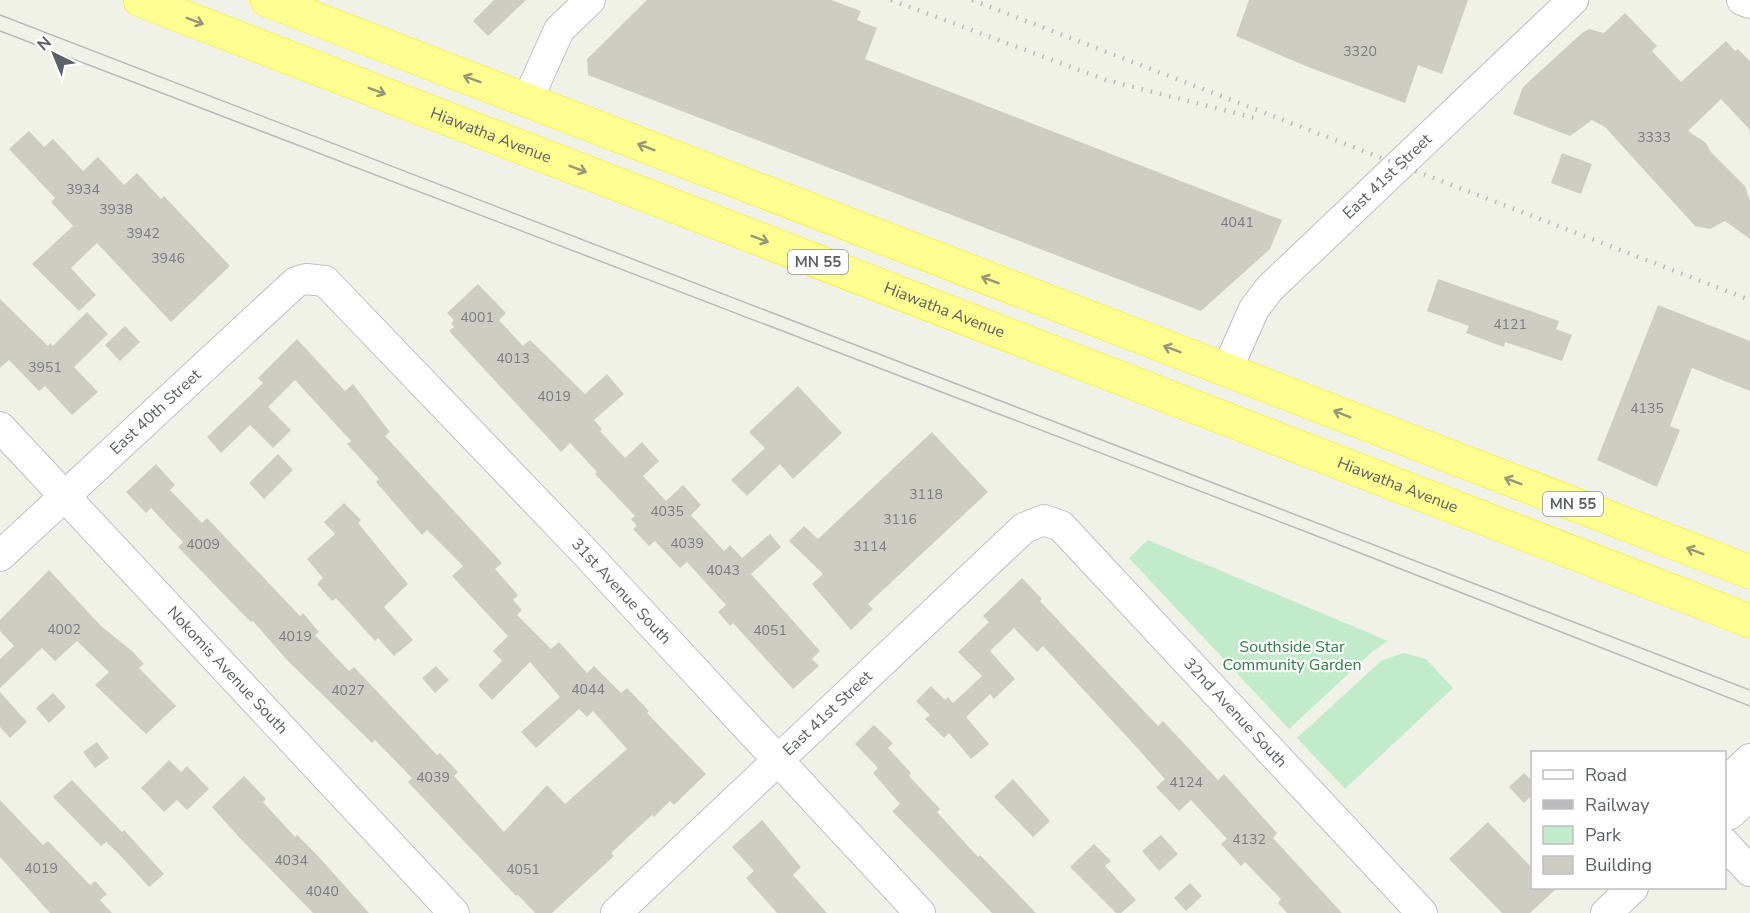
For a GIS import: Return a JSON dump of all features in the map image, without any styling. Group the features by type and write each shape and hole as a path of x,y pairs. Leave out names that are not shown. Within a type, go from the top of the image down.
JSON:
{"highway":[{"name":"Hiawatha Avenue","path":"140,0 1206,414 1750,621"},
{"name":"MN 55","path":"267,0 1750,572"},
{"path":"1691,598 1750,642"}],"street":[{"path":"527,100 559,30 590,0"},
{"name":"East 41st Street","path":"1227,370 1254,309 1269,289 1572,0"},
{"path":"1742,0 1750,3"},
{"name":"East 40th Street","path":"0,556 296,282 316,279"},
{"name":"31st Avenue South","path":"316,279 332,286 573,539 920,913"},
{"name":"Nokomis Avenue South","path":"0,427 454,913"},
{"name":"East 41st Street","path":"616,913 779,762 1024,528 1044,520"},
{"name":"32nd Avenue South","path":"1044,520 1060,526 1422,913"},
{"path":"1726,783 1750,759"},
{"path":"1726,816 1750,795"},
{"path":"1726,844 1750,871"},
{"path":"1606,913 1632,889"}],"green space":[{"name":"Southside Star Community Garden","path":"1148,540 1388,641 1373,651 1289,729 1129,558"},
{"name":"Southside Star Community Garden","path":"1404,653 1426,659 1453,688 1345,789 1297,738 1382,660"}],"building":[{"path":"494,0 526,0 488,36 473,21"},
{"path":"647,0 831,0 861,11 857,20 877,28 865,59 1282,220 1270,249 1201,311 588,75 587,59"},
{"path":"1249,0 1468,0 1442,74 1418,65 1405,103 1308,67 1236,36"},
{"path":"1625,13 1657,46 1652,51 1681,82 1726,41 1735,51 1738,49 1750,61 1750,130 1721,99 1688,131 1706,143 1711,152 1745,186 1750,201 1750,239 1725,221 1710,229 1695,226 1605,127 1592,120 1570,136 1513,114 1523,87 1582,33 1589,29 1604,33"},
{"path":"29,131 44,147 53,139 83,171 98,157 124,185 137,173 161,199 164,196 230,266 171,322 97,243 71,268 96,295 79,311 32,264 73,226 51,202 55,198 9,149"},
{"path":"1562,153 1592,164 1581,194 1551,183"},
{"path":"1438,279 1559,321 1556,329 1572,335 1562,361 1505,342 1504,347 1466,333 1469,326 1427,311"},
{"path":"478,284 506,313 499,320 523,346 530,340 585,394 607,374 624,394 594,420 602,429 600,431 625,458 642,442 659,461 643,476 666,501 683,485 701,505 691,515 724,551 730,545 742,558 770,534 781,547 751,574 820,651 812,659 819,666 793,689 733,623 730,626 718,612 726,605 687,562 680,568 655,541 649,546 633,529 637,526 631,519 635,516 595,474 597,472 570,443 561,452 449,331 454,327 451,323 454,320 447,313"},
{"path":"0,299 48,346 50,343 53,346 87,312 108,334 74,367 98,392 72,415 45,386 39,391 9,360 0,368"},
{"path":"1658,305 1750,341 1750,391 1692,368 1670,426 1680,430 1657,487 1597,460"},
{"path":"125,326 140,342 120,361 105,345"},
{"path":"297,339 345,391 353,384 390,432 385,436 502,563 495,569 518,595 513,600 522,610 517,615 551,649 559,642 587,673 594,666 621,693 627,688 649,711 647,713 706,774 674,805 670,801 654,817 652,815 611,853 614,856 552,913 535,913 518,895 516,896 408,782 412,778 375,740 372,743 287,660 253,621 251,622 178,547 183,542 151,508 146,513 126,492 156,464 175,485 170,490 202,523 207,518 300,616 303,613 319,632 315,635 349,671 354,667 437,755 440,753 458,772 454,776 504,832 547,785 565,804 627,749 593,711 587,717 579,709 536,748 521,732 560,697 530,662 492,700 478,685 502,661 493,651 508,636 452,576 463,566 427,530 422,535 376,482 379,479 347,444 351,441 295,380 268,407 291,430 273,448 250,425 221,453 207,437 263,383 258,378"},
{"path":"798,386 842,433 793,479 780,464 747,496 731,480 765,448 749,432"},
{"path":"932,432 988,492 868,604 873,609 851,630 812,584 823,574 789,541 804,526 818,539"},
{"path":"278,454 293,470 264,499 249,483"},
{"path":"344,503 361,520 358,523 408,584 384,607 413,640 394,656 378,638 375,641 336,598 332,601 317,584 323,578 307,559 335,534 324,522"},
{"path":"49,570 101,626 132,651 144,664 139,668 176,706 146,734 95,685 109,672 77,641 55,661 42,648 0,688 0,659 14,646 0,631 0,620"},
{"path":"1022,578 1042,599 1040,601 1158,726 1163,721 1218,780 1224,774 1277,833 1273,838 1342,913 1287,913 1278,903 1281,899 1245,862 1241,866 1221,844 1227,839 1191,800 1179,811 1156,787 1165,779 1130,740 1043,646 1037,652 1014,628 990,651 1015,679 994,699 990,694 966,717 989,744 971,759 949,733 944,738 925,719 930,715 916,701 931,686 945,700 948,697 953,703 982,676 958,652 989,622 983,616"},
{"path":"436,666 449,680 435,693 422,678"},
{"path":"0,692 27,722 10,738 0,727"},
{"path":"53,693 66,707 49,723 36,708"},
{"path":"874,725 893,743 888,748 911,773 909,776 940,809 937,812 978,857 980,855 1036,913 992,913 892,811 900,804 873,773 878,768 855,744"},
{"path":"97,742 109,758 95,768 83,752"},
{"path":"169,760 181,772 187,766 209,789 187,810 177,800 164,812 141,788"},
{"path":"1524,773 1531,780 1531,796 1524,803 1509,787"},
{"path":"244,776 266,799 263,802 295,837 297,835 317,855 369,913 313,913 238,836 212,807"},
{"path":"1013,779 1050,821 1033,837 994,797"},
{"path":"72,780 122,832 124,830 164,874 149,887 118,853 106,842 101,846 53,797"},
{"path":"0,800 43,845 48,841 90,885 95,881 107,894 100,900 112,913 50,913 0,857"},
{"path":"762,820 801,867 793,875 827,913 777,913 746,878 754,871 732,847"},
{"path":"1488,822 1531,867 1531,889 1556,889 1530,913 1502,913 1449,859"},
{"path":"1161,835 1178,854 1159,871 1142,851"},
{"path":"1094,844 1111,861 1105,866 1136,900 1121,913 1116,913 1070,867"},
{"path":"1190,883 1202,896 1186,911 1174,898"}],"tram line":[{"path":"0,15 1750,690"},
{"path":"0,31 1304,531 1750,706"}],"railway":[{"path":"891,0 1106,80 1259,119"},
{"path":"972,0 1750,300"}]}
